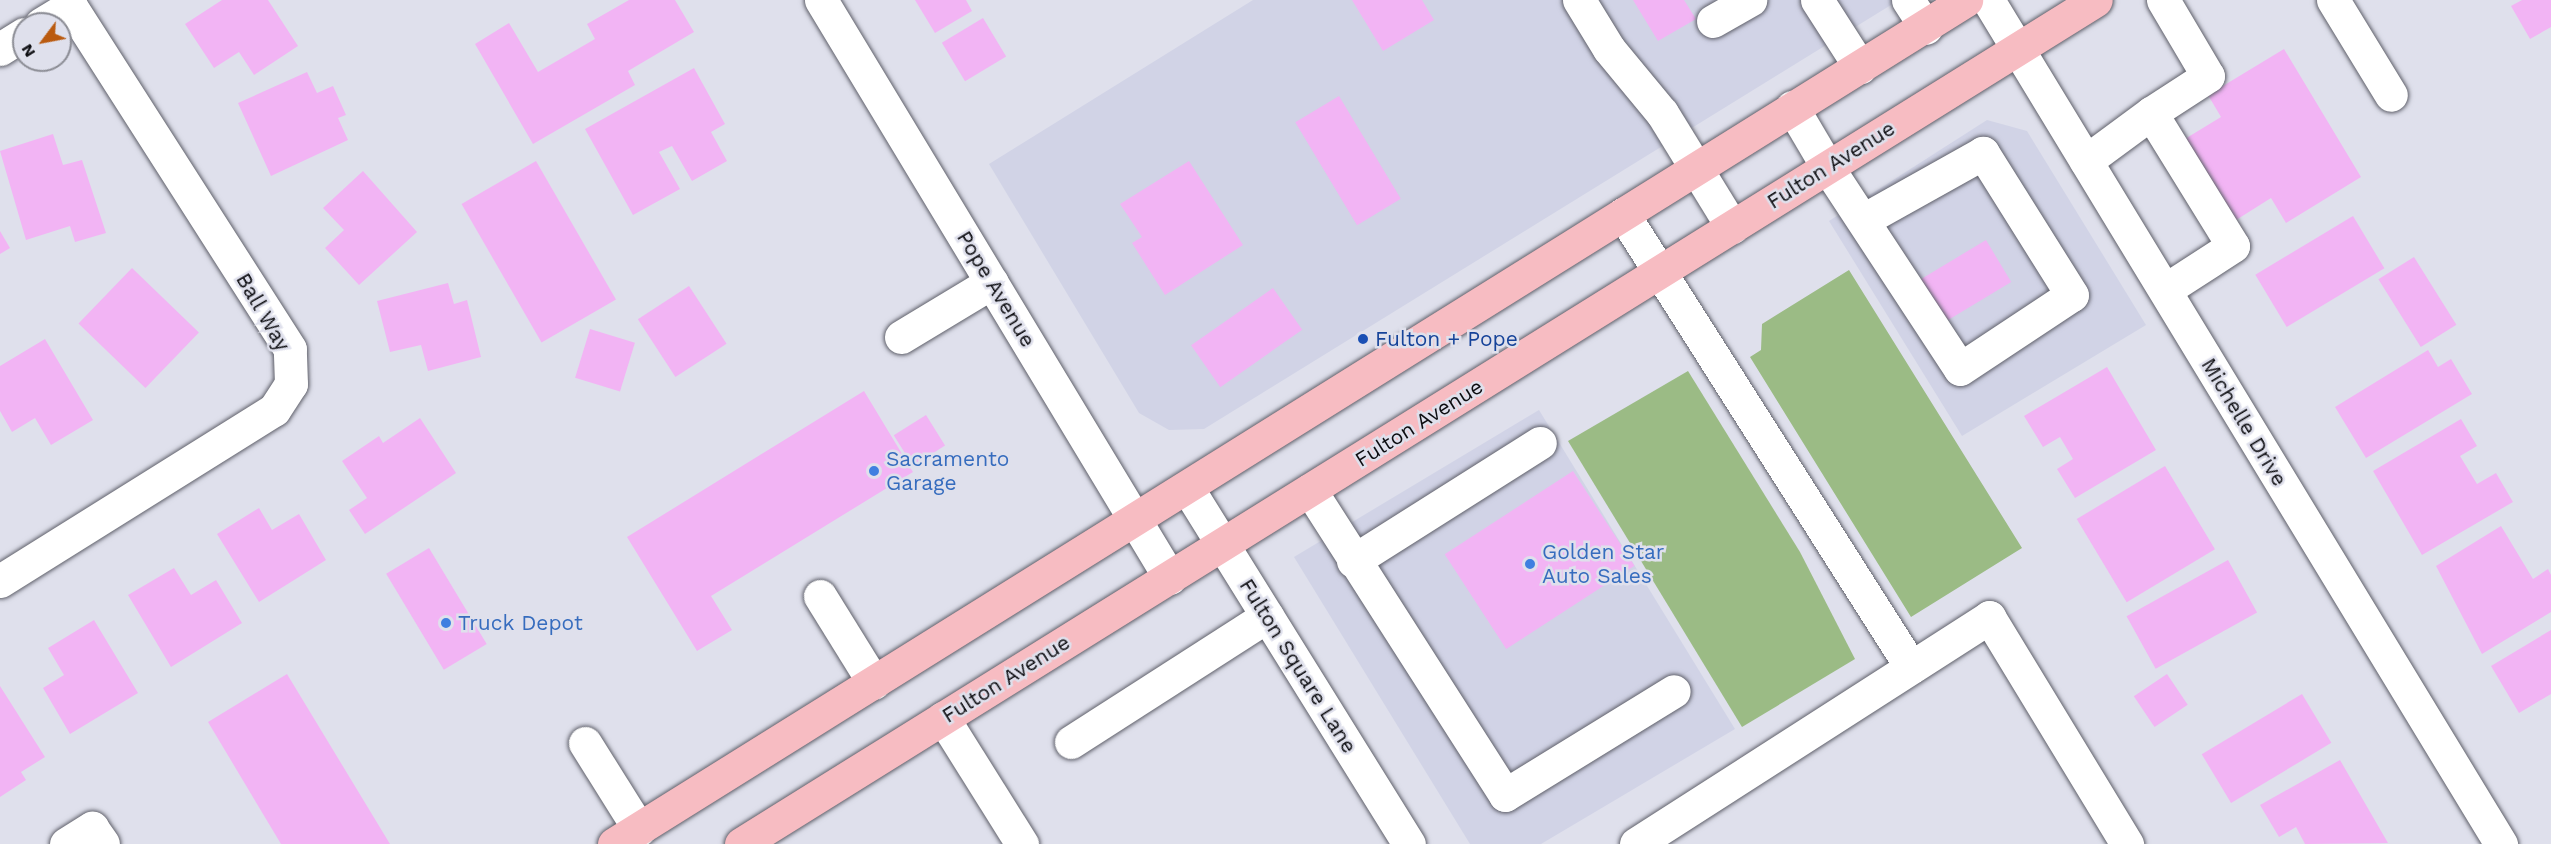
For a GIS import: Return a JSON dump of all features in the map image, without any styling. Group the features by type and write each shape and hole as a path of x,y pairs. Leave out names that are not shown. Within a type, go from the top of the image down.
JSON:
{"main road":[{"path":"626,836 1137,521 1697,167 1926,28 1966,0"},
{"name":"Fulton Avenue","path":"752,841 943,718 2096,0"}],"street":[{"name":"Pope Avenue","path":"822,0 1170,578"},
{"path":"1579,0 1697,167 1732,226"},
{"path":"1713,21 1750,0"},
{"path":"1817,0 1860,67"},
{"path":"1908,0 1926,28"},
{"name":"Michelle Drive","path":"1988,0 2501,844"},
{"path":"2086,161 2151,113 2208,76 2163,0"},
{"path":"2333,0 2391,95"},
{"name":"Ball Way","path":"0,581 274,410 291,384 290,349 70,6 60,12"},
{"path":"1792,108 1828,168 1960,369 2072,296 1983,153 1863,220"},
{"path":"2151,113 2233,246 2165,290"},
{"path":"1623,214 1658,273 1911,667"},
{"path":"901,337 992,282"},
{"path":"1353,561 1540,443"},
{"name":"Fulton Square Lane","path":"1188,489 1409,844"},
{"path":"1310,490 1353,561 1505,795 1674,691"},
{"path":"820,596 874,683"},
{"path":"1071,742 1267,616"},
{"path":"1636,844 1989,617 2127,844"},
{"path":"943,718 1022,844"},
{"path":"585,743 626,836"},
{"path":"66,844 92,828 103,844"}],"shaded area":[{"path":"1253,0 1899,0 1204,429 1169,430 1139,413 989,164"},
{"path":"1987,120 2027,131 2146,325 1962,436 1829,221"},
{"path":"1539,410 1735,729 1541,844 1470,844 1294,557"}],"green space":[{"path":"1849,270 2022,548 1911,617 1750,357 1761,350 1762,324"},
{"path":"1688,371 1800,552 1855,659 1742,727 1568,441"}],"building":[{"path":"222,0 268,0 298,46 254,75 239,52 214,68 185,24"},
{"path":"629,0 675,0 694,32 628,71 635,85 533,144 475,44 509,23 538,72 595,39 587,24"},
{"path":"915,0 966,0 972,11 935,33"},
{"path":"1352,0 1422,0 1434,20 1383,51"},
{"path":"1633,0 1684,0 1696,19 1658,41"},
{"path":"2522,0 2551,0 2551,27 2530,39 2511,6"},
{"path":"983,18 1006,57 965,81 942,43"},
{"path":"2284,49 2361,177 2286,223 2271,198 2225,227 2175,145 2221,117 2208,95"},
{"path":"694,68 725,124 711,132 727,161 692,181 672,146 659,152 680,189 633,215 585,129"},
{"path":"307,72 317,93 333,86 346,115 338,118 348,140 271,176 238,103"},
{"path":"1339,96 1401,199 1357,225 1295,122"},
{"path":"53,134 63,165 82,160 106,233 75,242 70,226 26,240 0,151"},
{"path":"536,161 616,300 542,343 462,204"},
{"path":"1189,161 1243,245 1165,295 1132,243 1142,237 1120,204"},
{"path":"363,171 417,232 359,285 325,248 344,230 323,208"},
{"path":"2353,216 2384,268 2287,327 2255,275"},
{"path":"0,231 10,248 0,254"},
{"path":"1986,240 2011,282 1945,322 1920,280"},
{"path":"2414,257 2456,325 2421,347 2378,279"},
{"path":"132,268 199,333 145,388 79,323"},
{"path":"448,283 454,304 467,300 481,357 428,371 421,345 390,352 377,301"},
{"path":"689,286 727,344 675,377 638,319"},
{"path":"1273,288 1302,330 1220,387 1191,345"},
{"path":"590,329 635,343 620,392 575,378"},
{"path":"45,339 93,420 51,445 35,418 12,432 0,411 0,366"},
{"path":"2428,350 2438,367 2451,359 2472,394 2366,458 2335,407"},
{"path":"2107,367 2156,450 2075,498 2057,469 2073,459 2060,437 2043,447 2024,416"},
{"path":"864,391 913,472 711,596 732,630 697,651 627,537"},
{"path":"926,415 945,446 913,466 894,435"},
{"path":"420,418 456,473 365,534 349,510 367,498 342,461 379,436 383,443"},
{"path":"2461,419 2477,446 2460,456 2477,484 2496,473 2513,502 2422,555 2373,471"},
{"path":"2165,466 2215,549 2127,602 2077,519"},
{"path":"1573,471 1635,566 1506,649 1445,554"},
{"path":"259,508 272,530 299,514 326,560 259,602 217,534"},
{"path":"2501,526 2533,579 2548,569 2551,575 2551,612 2482,654 2436,566"},
{"path":"429,548 487,644 444,670 386,574"},
{"path":"2228,560 2257,612 2156,669 2127,616"},
{"path":"174,568 191,595 216,580 242,623 171,667 128,595"},
{"path":"94,620 138,693 70,734 43,688 64,675 48,648"},
{"path":"2551,630 2551,694 2519,713 2491,666"},
{"path":"287,674 390,844 281,844 208,722"},
{"path":"2167,674 2188,705 2155,727 2134,696"},
{"path":"0,686 45,757 21,772 26,780 0,797"},
{"path":"2302,694 2331,743 2231,803 2202,754"},
{"path":"2340,760 2388,843 2305,844 2296,827 2279,837 2260,805"}],"place":[{"name":"Fulton + Pope","path":"1363,339"},
{"name":"Sacramento Garage","path":"874,471"},
{"name":"Golden Star Auto Sales","path":"1530,564"},
{"name":"Truck Depot","path":"446,623"}]}
